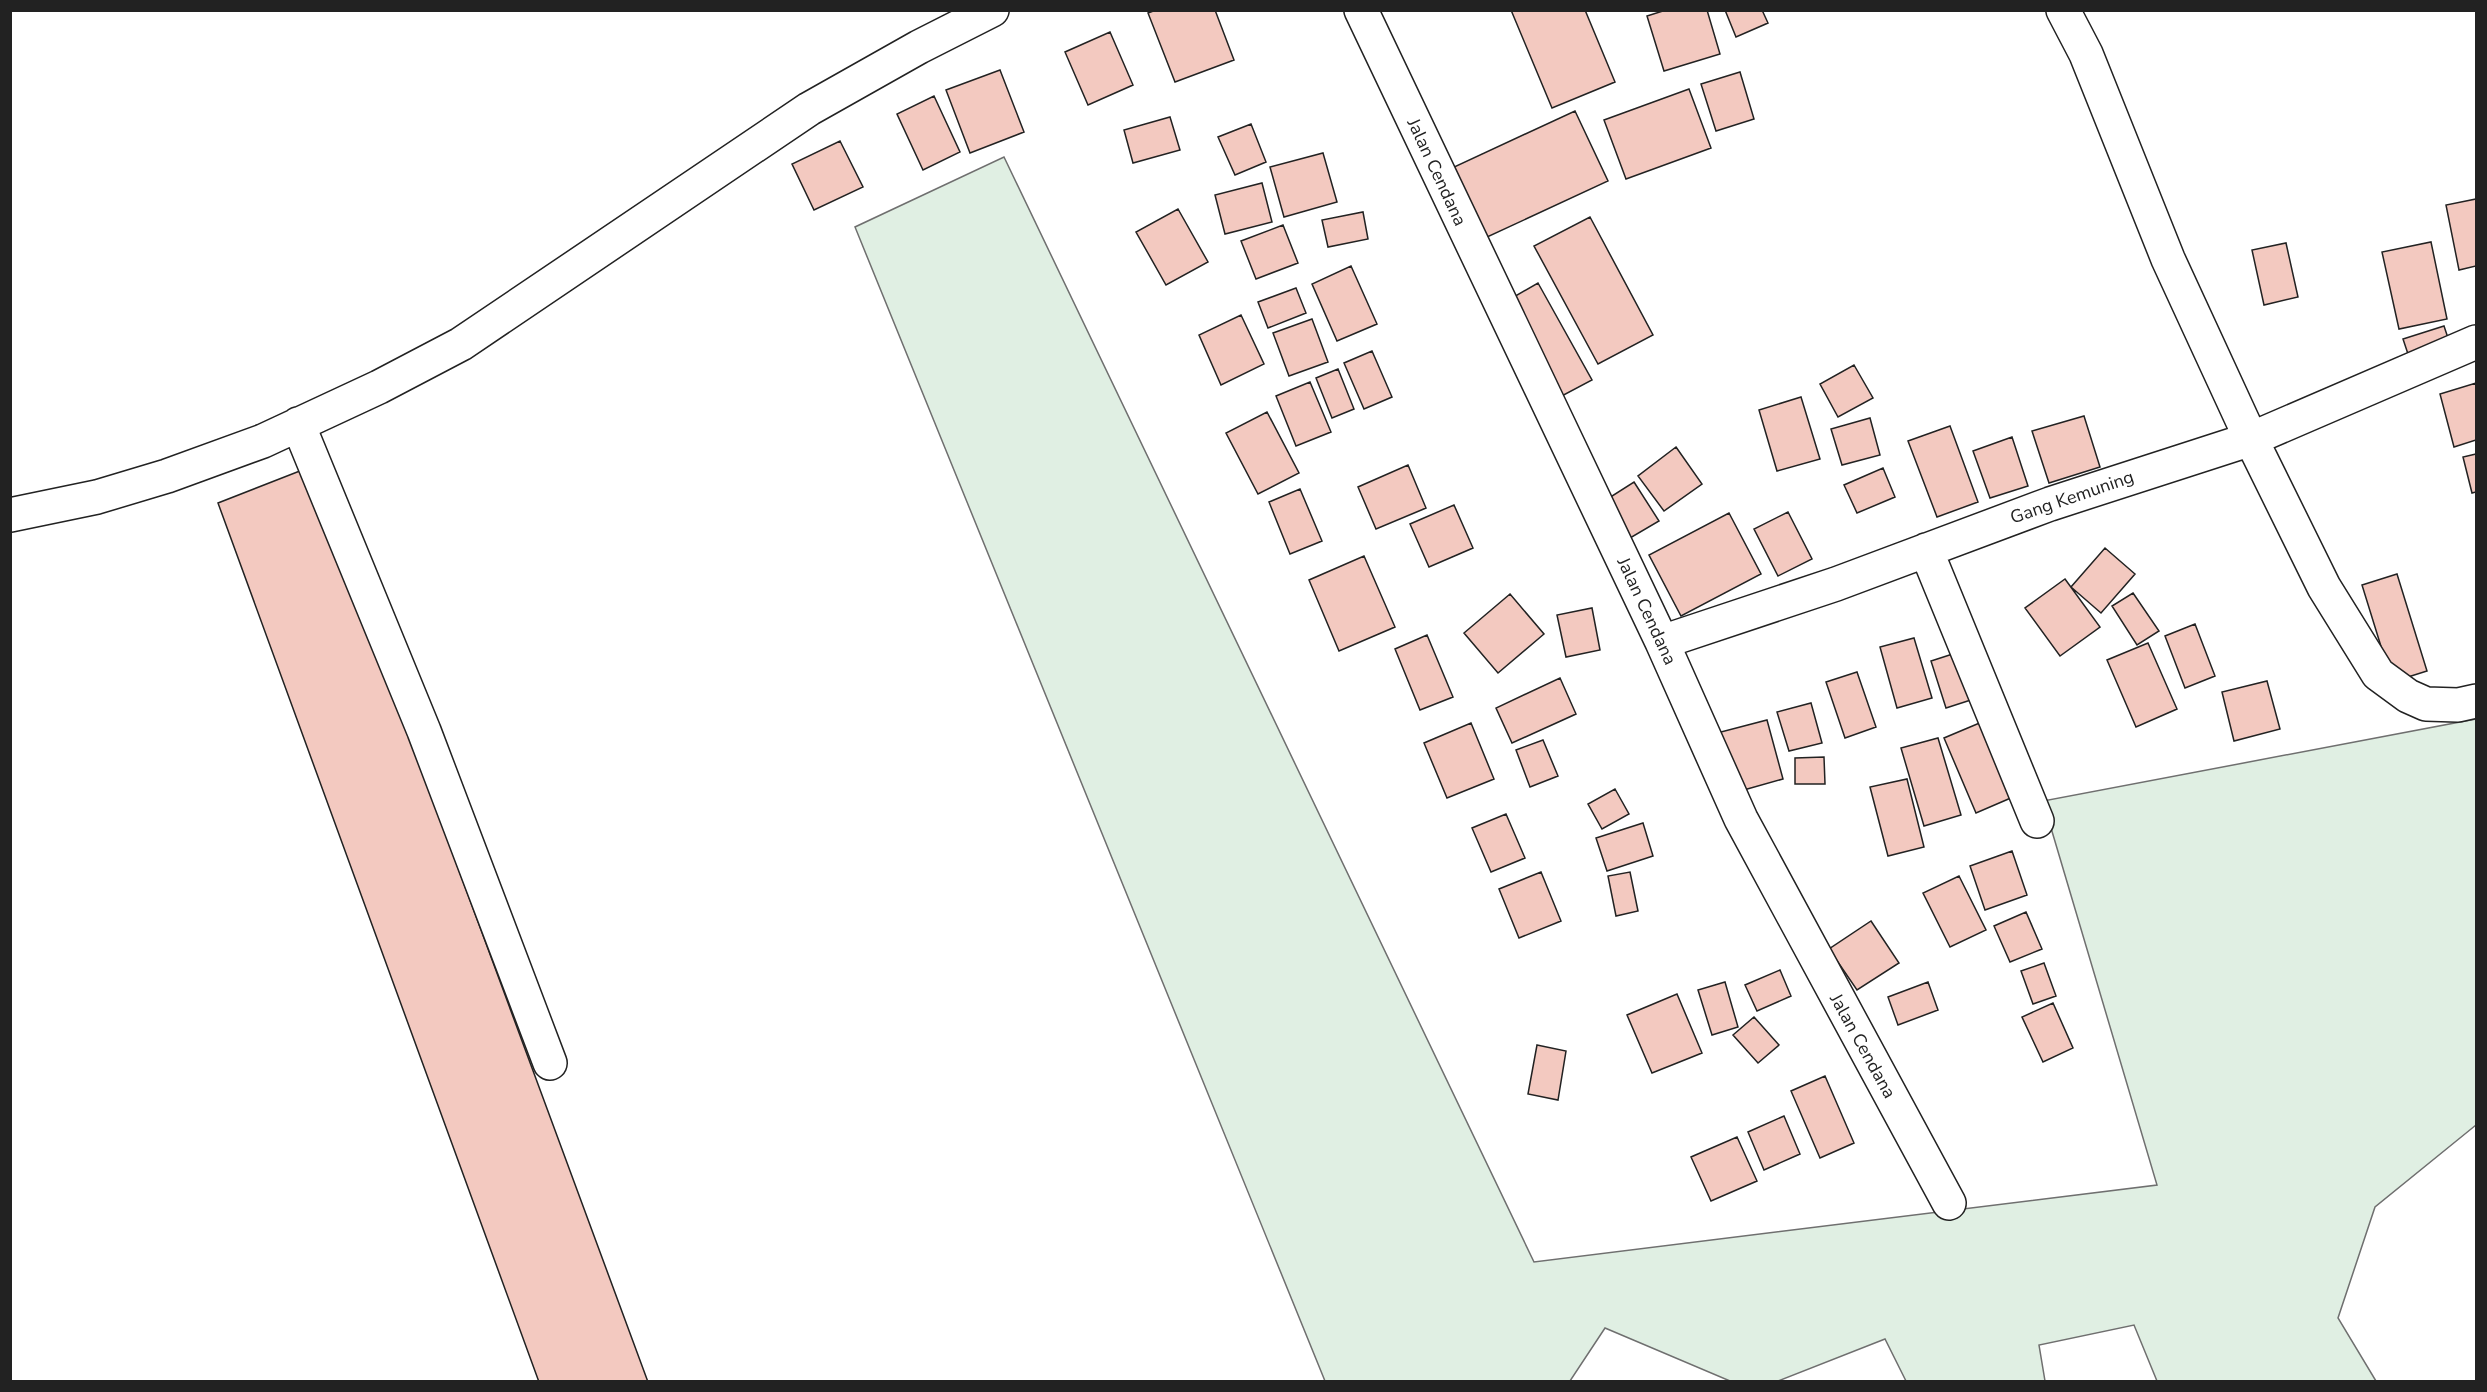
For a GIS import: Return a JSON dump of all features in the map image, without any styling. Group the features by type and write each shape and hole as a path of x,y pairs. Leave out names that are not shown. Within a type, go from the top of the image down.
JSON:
{"street":[{"path":"10,515 97,497 167,476 262,441 379,387 461,344 809,109 919,47 993,10"},
{"name":"Jalan Cendana","path":"1361,10 1662,642 1741,819 1949,1203"},
{"path":"2063,10 2086,54 2168,259 2251,439 2324,587 2378,674 2408,696 2426,704 2458,705 2476,701"},
{"name":"Gang Kemuning","path":"1662,642 1836,584 2050,504 2251,439 2476,342"},
{"path":"298,424 424,731 550,1064"},
{"path":"1926,550 2037,821"}],"green space":[{"path":"1004,157 1534,1262 2157,1185 2043,801 2476,719 2476,1125 2375,1207 2338,1318 2376,1381 2157,1381 2134,1325 2039,1345 2045,1381 1906,1381 1885,1339 1778,1381 1730,1381 1605,1328 1570,1381 1325,1381 855,227"}],"building":[{"path":"1156,10 1215,10 1234,60 1175,82 1148,13"},
{"path":"1511,10 1585,10 1615,82 1552,108"},
{"path":"1666,10 1707,10 1720,54 1664,71 1647,16"},
{"path":"1725,10 1762,10 1768,23 1736,37"},
{"path":"1110,32 1133,85 1088,105 1065,52"},
{"path":"1000,70 1024,132 970,153 946,90"},
{"path":"1740,72 1754,119 1716,131 1701,84"},
{"path":"1689,89 1711,148 1626,179 1604,120"},
{"path":"934,96 960,152 923,170 897,114"},
{"path":"1575,111 1608,181 1472,244 1439,174"},
{"path":"1170,117 1180,150 1133,163 1124,130"},
{"path":"1251,124 1266,162 1235,175 1218,137"},
{"path":"840,141 863,187 814,210 792,164"},
{"path":"1323,153 1337,202 1284,217 1270,167"},
{"path":"1262,183 1272,222 1225,234 1215,195"},
{"path":"2476,199 2476,266 2459,270 2446,205"},
{"path":"1178,209 1208,262 1166,285 1136,232"},
{"path":"1363,212 1368,239 1328,247 1322,220"},
{"path":"1590,217 1653,335 1598,364 1534,246"},
{"path":"1283,225 1298,263 1256,279 1241,241"},
{"path":"2431,242 2447,319 2399,329 2382,252"},
{"path":"2286,243 2298,297 2264,305 2252,250"},
{"path":"1351,266 1377,324 1337,341 1312,284"},
{"path":"1538,283 1592,380 1558,398 1505,302"},
{"path":"1296,288 1306,313 1268,328 1258,302"},
{"path":"1241,315 1264,364 1221,385 1199,335"},
{"path":"1312,319 1328,362 1289,376 1273,333"},
{"path":"2444,326 2452,350 2411,363 2403,339"},
{"path":"1372,351 1392,397 1364,409 1344,363"},
{"path":"1854,365 1873,398 1838,417 1820,384"},
{"path":"1338,369 1354,409 1332,418 1316,378"},
{"path":"1310,382 1331,432 1296,446 1276,396"},
{"path":"2476,383 2476,440 2454,447 2440,394"},
{"path":"1801,397 1820,459 1777,471 1759,410"},
{"path":"1267,412 1299,473 1258,494 1226,433"},
{"path":"2084,416 2100,467 2049,483 2032,431"},
{"path":"1870,418 1880,455 1842,465 1831,429"},
{"path":"1950,426 1978,502 1937,517 1908,441"},
{"path":"2012,437 2028,486 1990,498 1973,451"},
{"path":"1676,447 1702,484 1664,511 1638,476"},
{"path":"2476,454 2476,492 2472,493 2463,457"},
{"path":"1408,465 1426,508 1376,529 1358,487"},
{"path":"310,467 648,1382 539,1382 218,503"},
{"path":"1883,468 1895,497 1857,513 1844,485"},
{"path":"1634,482 1659,521 1625,541 1601,503"},
{"path":"1300,489 1322,541 1290,554 1269,502"},
{"path":"1454,505 1473,548 1429,567 1410,524"},
{"path":"1788,512 1812,559 1778,576 1754,529"},
{"path":"1729,513 1761,574 1681,616 1649,555"},
{"path":"2105,548 2135,574 2101,613 2071,587"},
{"path":"1364,556 1395,627 1339,651 1309,580"},
{"path":"2397,574 2427,671 2392,682 2362,585"},
{"path":"2065,579 2100,627 2060,656 2025,608"},
{"path":"2133,593 2159,631 2137,645 2112,606"},
{"path":"1510,594 1544,634 1498,673 1464,633"},
{"path":"1592,608 1600,650 1566,657 1557,615"},
{"path":"2195,624 2215,676 2185,688 2165,636"},
{"path":"1427,635 1453,697 1420,710 1395,649"},
{"path":"1914,638 1932,698 1897,708 1880,647"},
{"path":"2148,643 2177,709 2136,727 2107,660"},
{"path":"1962,651 1977,698 1946,708 1931,661"},
{"path":"1857,672 1876,727 1845,738 1826,682"},
{"path":"1560,678 1576,714 1512,743 1496,708"},
{"path":"2267,681 2280,729 2234,741 2222,692"},
{"path":"1811,703 1822,743 1789,751 1777,712"},
{"path":"1989,719 2020,794 1976,813 1944,738"},
{"path":"1767,720 1783,779 1733,793 1717,733"},
{"path":"1471,723 1494,779 1447,798 1424,743"},
{"path":"1938,738 1961,815 1924,826 1901,748"},
{"path":"1543,740 1558,776 1530,787 1516,750"},
{"path":"1824,757 1825,784 1795,784 1795,758"},
{"path":"1907,779 1924,847 1888,856 1870,787"},
{"path":"1615,789 1629,814 1602,829 1588,804"},
{"path":"1506,814 1525,858 1491,872 1472,828"},
{"path":"1643,823 1653,856 1607,871 1596,838"},
{"path":"2012,851 2027,895 1985,910 1970,866"},
{"path":"1541,872 1561,921 1519,938 1499,889"},
{"path":"1630,872 1638,911 1616,916 1608,876"},
{"path":"1959,876 1986,930 1950,947 1923,893"},
{"path":"2026,912 2042,949 2010,962 1994,926"},
{"path":"1871,921 1899,963 1857,990 1829,949"},
{"path":"2044,963 2056,996 2033,1004 2021,971"},
{"path":"1780,970 1791,996 1757,1011 1745,985"},
{"path":"1725,982 1738,1027 1712,1035 1698,990"},
{"path":"1928,982 1938,1010 1898,1025 1888,997"},
{"path":"1677,994 1702,1053 1652,1073 1627,1015"},
{"path":"2053,1003 2073,1048 2043,1062 2022,1017"},
{"path":"1754,1017 1779,1045 1758,1063 1733,1035"},
{"path":"1537,1045 1566,1051 1558,1100 1528,1094"},
{"path":"1825,1076 1854,1143 1820,1158 1791,1091"},
{"path":"1784,1116 1800,1154 1764,1170 1748,1132"},
{"path":"1737,1137 1757,1181 1711,1201 1691,1157"}]}
